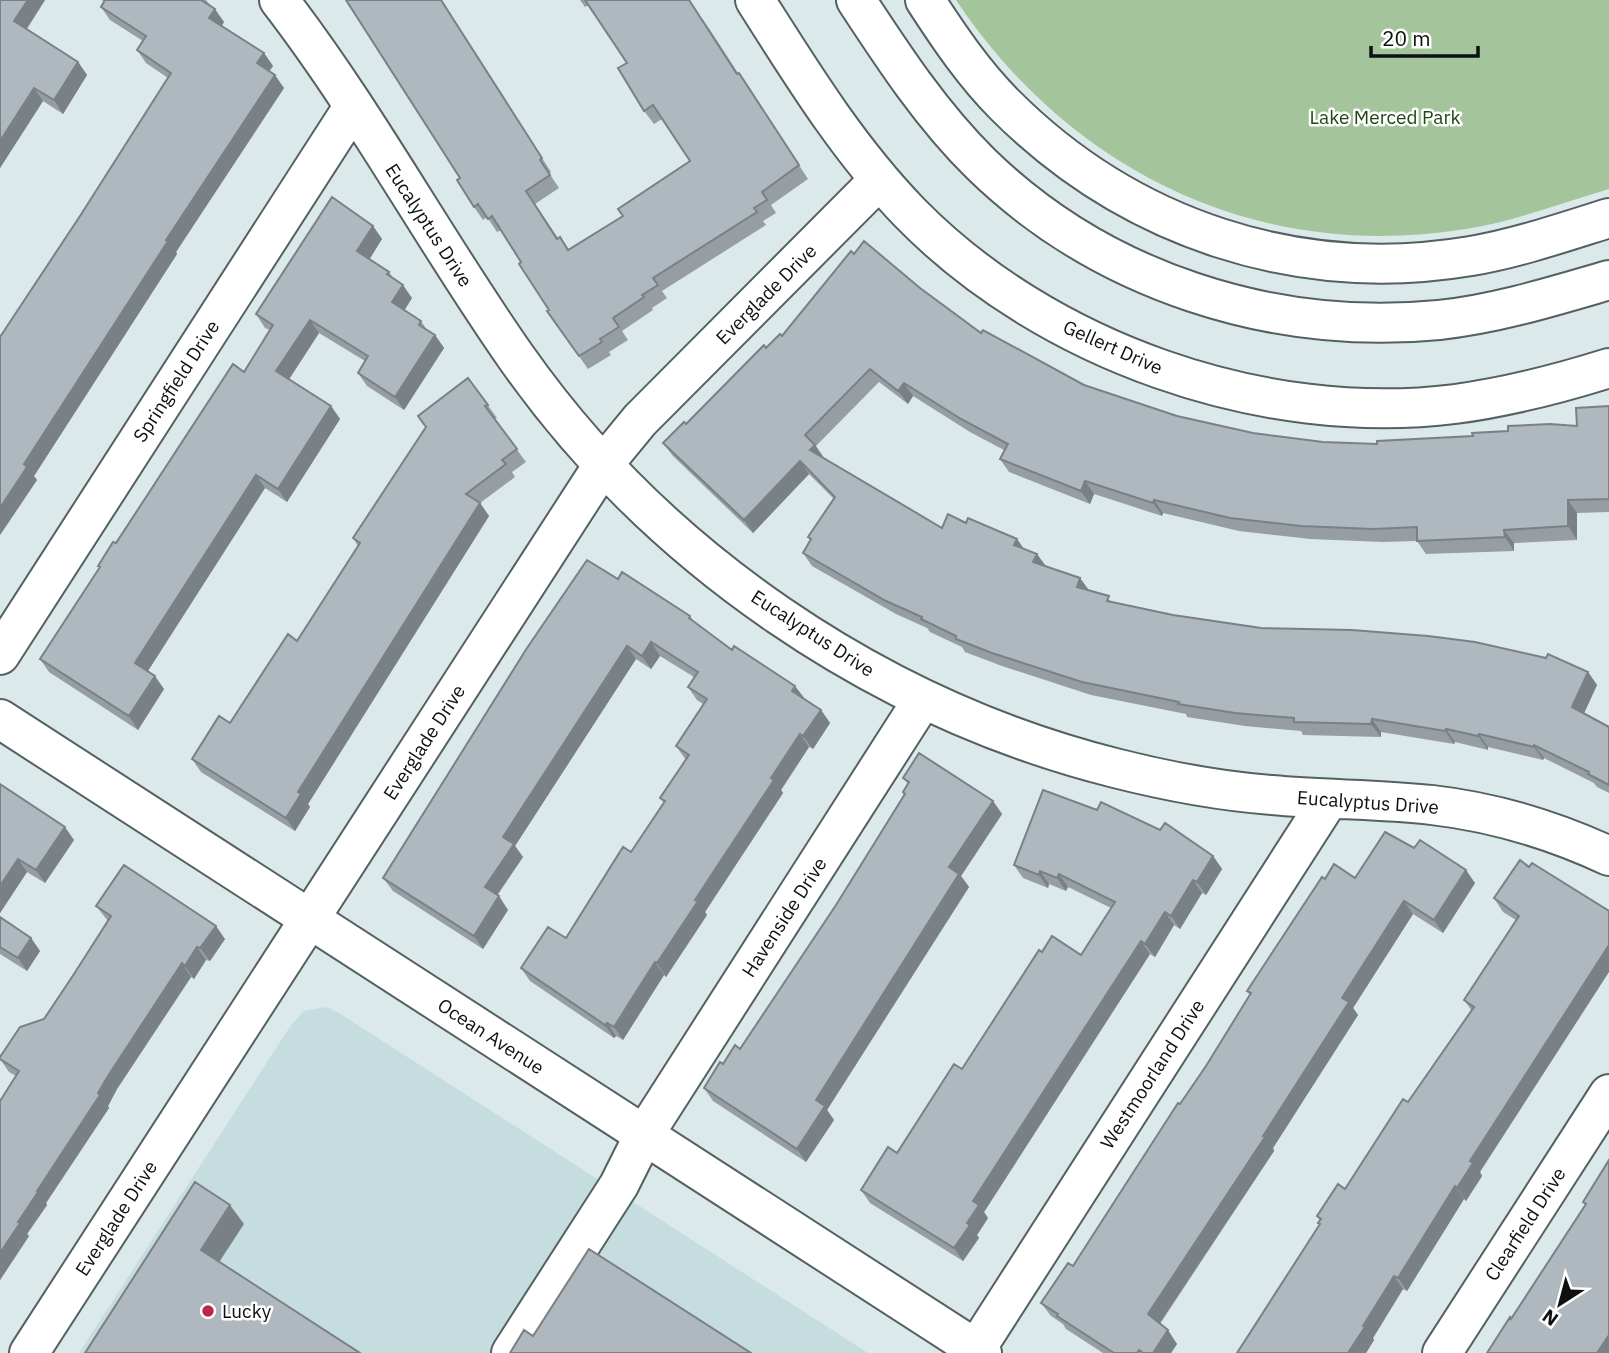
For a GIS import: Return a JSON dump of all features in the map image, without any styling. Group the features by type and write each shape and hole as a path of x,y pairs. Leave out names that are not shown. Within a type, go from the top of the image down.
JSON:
{"street":[{"name":"Eucalyptus Drive","path":"279,0 353,107 518,360 568,425 603,465 670,528 753,595 837,652 923,698 1012,736 1112,767 1218,789 1433,805 1480,813 1575,840 1609,856"},
{"name":"Gellert Drive","path":"755,0 820,101 879,180 912,215 946,246 1022,302 1108,348 1200,382 1248,394 1300,402 1402,407 1453,404 1506,396 1556,385 1609,368"},
{"path":"856,0 924,100 982,165 1015,194 1081,241 1166,283 1274,315 1317,321 1400,323 1481,314 1609,280"},
{"path":"925,0 976,72 1004,104 1060,154 1139,204 1220,239 1303,258 1346,263 1431,261 1473,256 1526,244 1609,218"},
{"name":"Springfield Drive","path":"0,655 353,107"},
{"name":"Everglade Drive","path":"29,1353 603,465 639,420 879,180"},
{"name":"Havenside Drive","path":"511,1353 619,1185 644,1135 923,698"},
{"name":"Ocean Avenue","path":"0,719 979,1351"},
{"name":"Westmoorland Drive","path":"979,1351 1329,799"},
{"name":"Clearfield Drive","path":"1442,1353 1609,1094"}],"shaded area":[{"path":"326,1007 868,1353 79,1353 291,1025 304,1011"}],"green space":[{"name":"Lake Merced Park","path":"956,0 1609,0 1609,189 1484,226 1389,236 1315,232 1244,217 1176,192 1113,157 1055,113 1002,61"}],"building":[{"path":"0,0 28,0 14,21 78,62 54,100 34,88 0,141"},
{"path":"105,0 201,0 215,9 209,18 264,53 257,63 275,75 166,240 168,241 24,464 27,467 0,508 0,337 171,73 137,50 146,36 101,7"},
{"path":"346,0 441,0 542,158 540,160 550,175 526,191 557,239 560,237 568,250 623,216 618,209 690,161 653,105 644,111 618,68 627,63 585,0 689,0 799,165 762,192 767,200 754,208 757,212 653,278 658,285 613,318 619,327 600,339 602,342 579,356 547,311 549,310 492,216 488,219 478,204 474,207 457,180 460,178"},
{"path":"332,197 373,226 357,251 389,272 387,274 403,285 392,302 421,321 419,325 435,335 395,397 358,373 368,356 310,320 276,371 331,406 278,489 256,475 135,663 155,676 129,716 40,659 100,567 98,566 113,542 116,543 233,364 244,372 273,325 256,314"},
{"path":"864,241 920,288 981,333 983,330 1084,385 1177,416 1253,433 1323,442 1377,444 1377,441 1473,436 1472,433 1508,431 1508,426 1577,426 1576,408 1609,406 1609,499 1568,500 1568,526 1504,530 1505,537 1417,541 1417,527 1373,529 1301,526 1230,518 1154,500 1153,503 1085,481 1081,491 1000,459 1008,444 961,419 904,383 898,391 870,369 805,435 815,445 810,450 942,528 948,514 966,523 968,518 1017,539 1014,545 1037,554 1033,562 1080,578 1077,587 1109,596 1107,601 1173,615 1261,628 1352,630 1428,636 1475,642 1546,658 1548,654 1588,672 1572,707 1609,727 1609,785 1534,745 1479,734 1478,736 1372,719 1371,724 1294,722 1294,718 1235,713 1178,704 1179,702 1082,682 956,639 956,636 886,601 803,553 811,539 808,537 835,497 800,461 744,520 663,443 684,422 686,424 764,345 766,348 780,334 782,336 851,251 854,254"},
{"path":"468,378 517,449 502,460 506,464 466,494 480,503 298,792 301,794 286,818 192,759 219,716 230,723 288,634 297,641 360,543 353,538 426,427 418,416"},
{"path":"587,560 618,579 622,572 690,616 689,618 732,650 734,646 795,686 792,691 821,710 803,736 800,734 771,778 774,780 695,900 698,901 614,1027 607,1023 605,1025 521,968 548,927 566,938 623,847 631,852 665,801 660,798 689,755 676,746 707,699 688,687 698,672 651,642 642,656 627,646 503,837 514,844 485,887 499,896 474,936 383,878 527,648"},
{"path":"919,753 993,801 949,867 959,874 816,1100 825,1106 797,1149 704,1088 720,1062 723,1064 735,1045 740,1049 836,905 905,794 903,792 909,782 903,778"},
{"path":"0,784 65,827 36,870 18,859 0,886"},
{"path":"1043,790 1097,810 1101,802 1160,830 1165,823 1213,856 1197,882 1193,880 1171,916 1165,912 1145,944 1141,941 973,1201 979,1205 967,1223 970,1225 954,1248 861,1190 888,1147 897,1153 954,1064 962,1069 1039,950 1042,952 1052,936 1081,955 1115,902 1059,874 1057,878 1040,871 1039,875 1014,865"},
{"path":"1385,832 1414,848 1420,840 1466,870 1434,920 1404,901 1342,998 1349,1002 1263,1136 1265,1137 1148,1314 1168,1330 1153,1353 1139,1350 1137,1353 1114,1353 1041,1303 1068,1263 1073,1266 1178,1103 1180,1104 1206,1066 1251,993 1247,991 1322,877 1325,879 1334,864 1355,878"},
{"path":"1520,860 1529,867 1532,863 1609,911 1609,945 1470,1161 1473,1163 1457,1188 1455,1186 1398,1278 1394,1276 1348,1353 1237,1353 1320,1224 1318,1223 1321,1219 1317,1216 1338,1184 1345,1189 1403,1099 1408,1102 1474,1007 1464,1000 1519,916 1494,898"},
{"path":"124,865 216,926 200,948 197,947 185,966 182,963 108,1076 98,1093 100,1095 0,1253 0,1101 19,1071 0,1057 20,1027 44,1019 74,974 111,916 96,906"},
{"path":"0,917 31,938 18,958 0,947"},
{"path":"1609,1160 1609,1335 1597,1353 1487,1353 1586,1204 1583,1202"},
{"name":"Lucky","path":"195,1182 230,1205 201,1250 360,1353 85,1353"},
{"path":"589,1249 751,1353 510,1353 524,1330 533,1336"}],"place":[{"name":"Lucky","path":"208,1311"}]}
